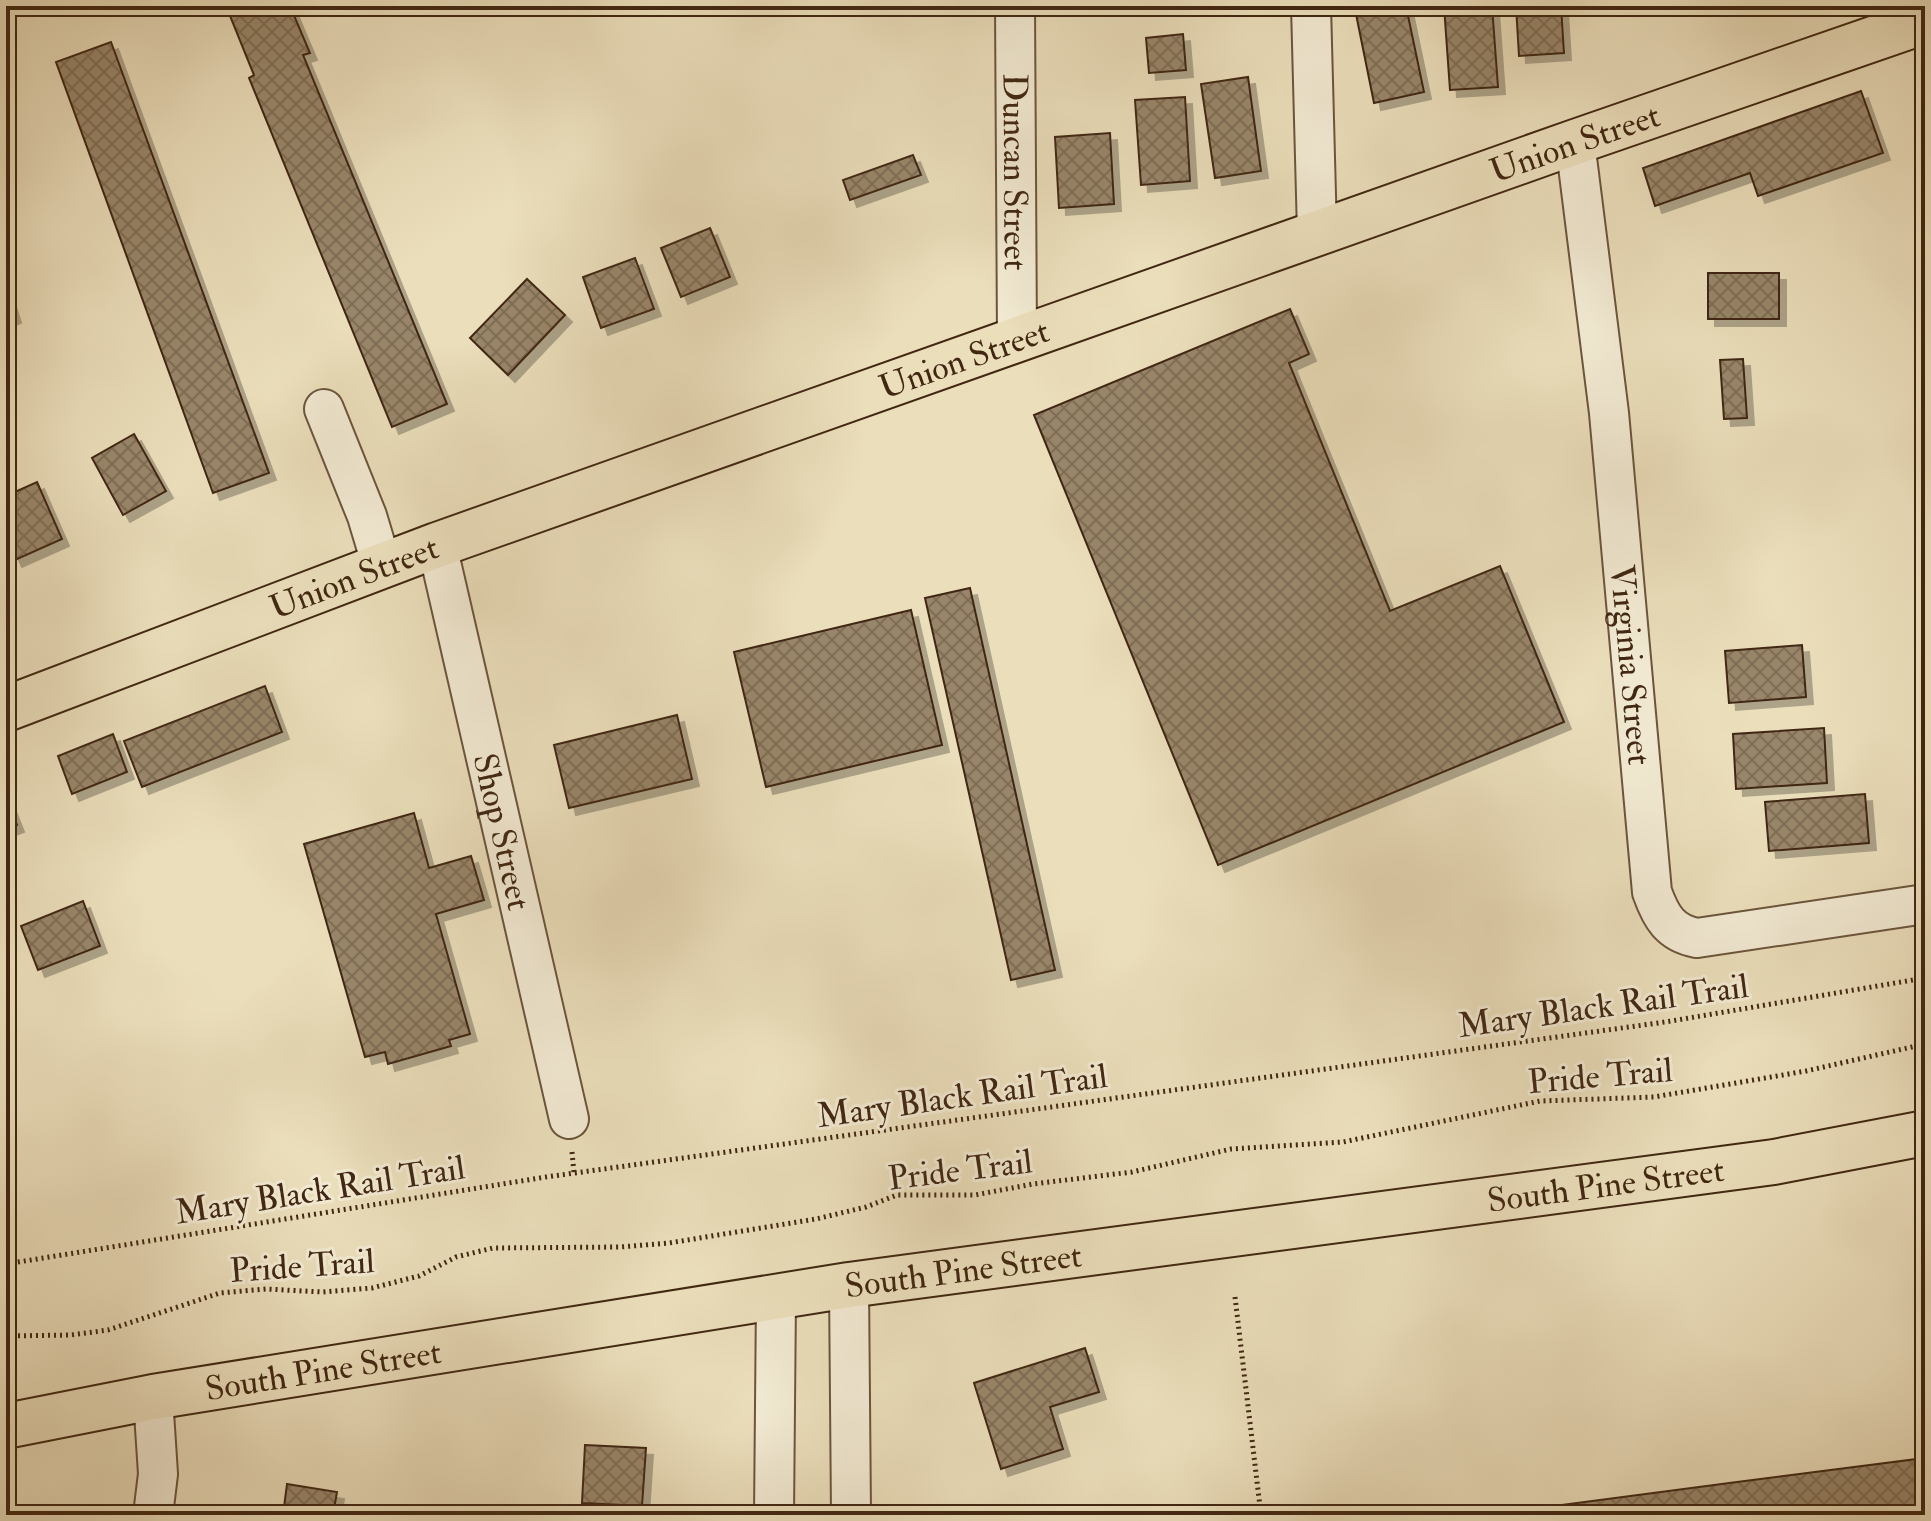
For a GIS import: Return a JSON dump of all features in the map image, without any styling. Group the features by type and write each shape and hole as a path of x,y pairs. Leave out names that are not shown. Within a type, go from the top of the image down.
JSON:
{"main road":[{"name":"Union Street","path":"6,709 437,545 1017,338 1925,21"},
{"name":"South Pine Street","path":"6,1426 153,1397 849,1285 1774,1162 1925,1133"}],"street":[{"name":"Duncan Street","path":"1015,6 1017,338"},
{"path":"1311,6 1317,233"},
{"name":"Virginia Street","path":"1575,142 1609,413 1652,892 1659,913 1672,929 1697,938 1925,904"},
{"path":"324,409 367,516 382,566"},
{"name":"Shop Street","path":"437,545 569,1119"},
{"path":"849,1285 851,1515"},
{"path":"774,1515 776,1297"},
{"path":"153,1397 158,1474 153,1515"}],"path":[{"name":"Mary Black Rail Trail","path":"6,1264 546,1177 1665,1022 1925,978"},
{"name":"Pride Trail","path":"6,1336 71,1335 108,1330 220,1293 266,1289 322,1292 372,1288 419,1276 456,1257 493,1248 620,1247 669,1243 816,1219 866,1207 897,1195 975,1195 1033,1184 1132,1172 1231,1149 1343,1142 1540,1101 1654,1097 1806,1071 1925,1044"},
{"path":"1235,1297 1261,1515"}],"building":[{"path":"226,6 290,6 310,53 303,55 447,404 392,427 249,78 254,75"},
{"path":"1406,6 1424,92 1374,103 1356,14"},
{"path":"1444,6 1492,6 1498,87 1450,90"},
{"path":"1516,6 1561,6 1564,53 1519,56"},
{"path":"1183,34 1186,70 1149,73 1146,38"},
{"path":"111,42 269,473 213,493 56,62"},
{"path":"1248,77 1261,171 1215,178 1201,84"},
{"path":"1861,91 1883,153 1758,196 1750,173 1655,206 1643,168"},
{"path":"1185,97 1190,181 1141,185 1135,100"},
{"path":"1110,133 1114,204 1059,208 1055,137"},
{"path":"913,155 921,175 850,200 843,180"},
{"path":"710,228 730,277 681,297 661,248"},
{"path":"635,258 654,309 601,328 583,277"},
{"path":"1708,273 1779,273 1779,319 1708,319"},
{"path":"527,279 565,315 508,375 470,338"},
{"path":"6,290 14,316 6,319"},
{"path":"1290,309 1309,354 1289,363 1390,611 1500,566 1564,722 1218,865 1034,415"},
{"path":"1743,359 1747,418 1724,419 1720,360"},
{"path":"134,434 166,491 123,515 92,458"},
{"path":"37,482 62,539 15,560 6,540 6,496"},
{"path":"970,588 1055,970 1011,980 925,598"},
{"path":"911,610 942,745 766,787 734,652"},
{"path":"1802,645 1806,697 1729,703 1725,651"},
{"path":"265,686 282,732 142,787 124,741"},
{"path":"677,715 692,779 569,808 554,745"},
{"path":"1824,728 1827,783 1736,789 1733,734"},
{"path":"113,734 127,772 72,794 58,756"},
{"path":"1865,794 1869,843 1769,851 1765,802"},
{"path":"6,797 17,825 6,829"},
{"path":"414,813 429,868 471,856 484,900 436,914 470,1034 449,1040 451,1046 388,1064 385,1052 365,1057 304,844"},
{"path":"83,901 100,946 38,970 21,926"},
{"path":"1085,1348 1099,1392 1050,1407 1063,1449 1001,1469 974,1383"},
{"path":"585,1445 646,1448 642,1506 582,1503"},
{"path":"1925,1458 1925,1515 1485,1515 1737,1482"},
{"path":"287,1484 337,1492 333,1515 283,1515"}]}
